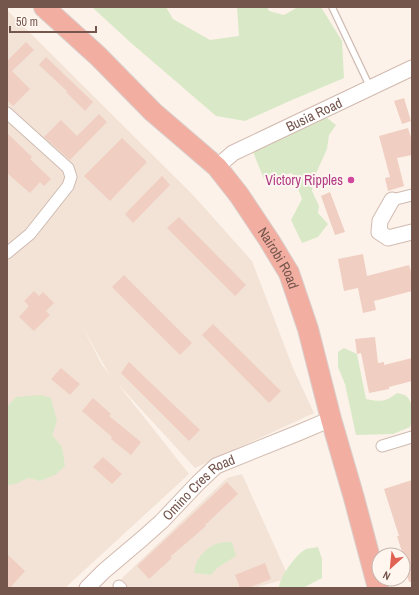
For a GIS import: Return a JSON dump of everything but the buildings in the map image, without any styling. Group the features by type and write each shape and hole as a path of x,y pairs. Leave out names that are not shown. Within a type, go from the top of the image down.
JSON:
{"highway":[{"name":"Nairobi Road","path":"44,7 98,56 153,112 217,167 239,195 289,273 308,329 378,588"},
{"name":"Nairobi Road","path":"55,7 162,105 219,165 269,235 291,272 303,302 360,496 373,547"}],"street":[{"name":"Busia Road","path":"219,165 233,153 371,89 412,68"},
{"path":"7,113 68,168 71,177 68,186 30,234 7,253"},
{"path":"412,196 392,200 380,221 379,232 388,238 412,232"},
{"name":"Omino Cres Road","path":"87,588 104,571 157,525 201,479 216,466 331,418"},
{"path":"382,446 412,437"}],"lane":[{"path":"332,7 371,89"}],"shaded area":[{"path":"7,10 193,195 252,261 293,368 314,413 195,468 117,383 189,474 65,588 7,588","holes":["82,326 109,374 102,365"]},
{"path":"242,474 289,578 254,588 129,588 121,579 227,478"}],"green space":[{"path":"92,7 166,7 173,19 210,40 239,36 237,7 267,7 269,11 284,15 298,7 321,7 342,41 344,78 245,121 216,116"},
{"path":"327,118 336,125 329,135 327,149 313,180 312,191 319,206 318,213 328,224 318,237 302,243 291,220 302,199 292,173 264,179 253,152 302,126"},
{"path":"344,348 357,354 366,399 375,401 383,400 397,393 406,396 409,399 412,406 412,420 410,427 393,434 356,435 345,384 338,367 338,352"},
{"path":"41,395 51,398 57,421 52,435 62,447 65,466 55,475 40,481 28,478 16,484 7,485 7,407 16,397"},
{"path":"232,542 236,556 217,568 211,575 194,573 198,559 204,552 218,543"},
{"path":"318,547 322,559 322,578 303,588 279,588 282,578 293,561 306,549"}],"place":[{"name":"Victory Ripples","path":"351,180"}]}
